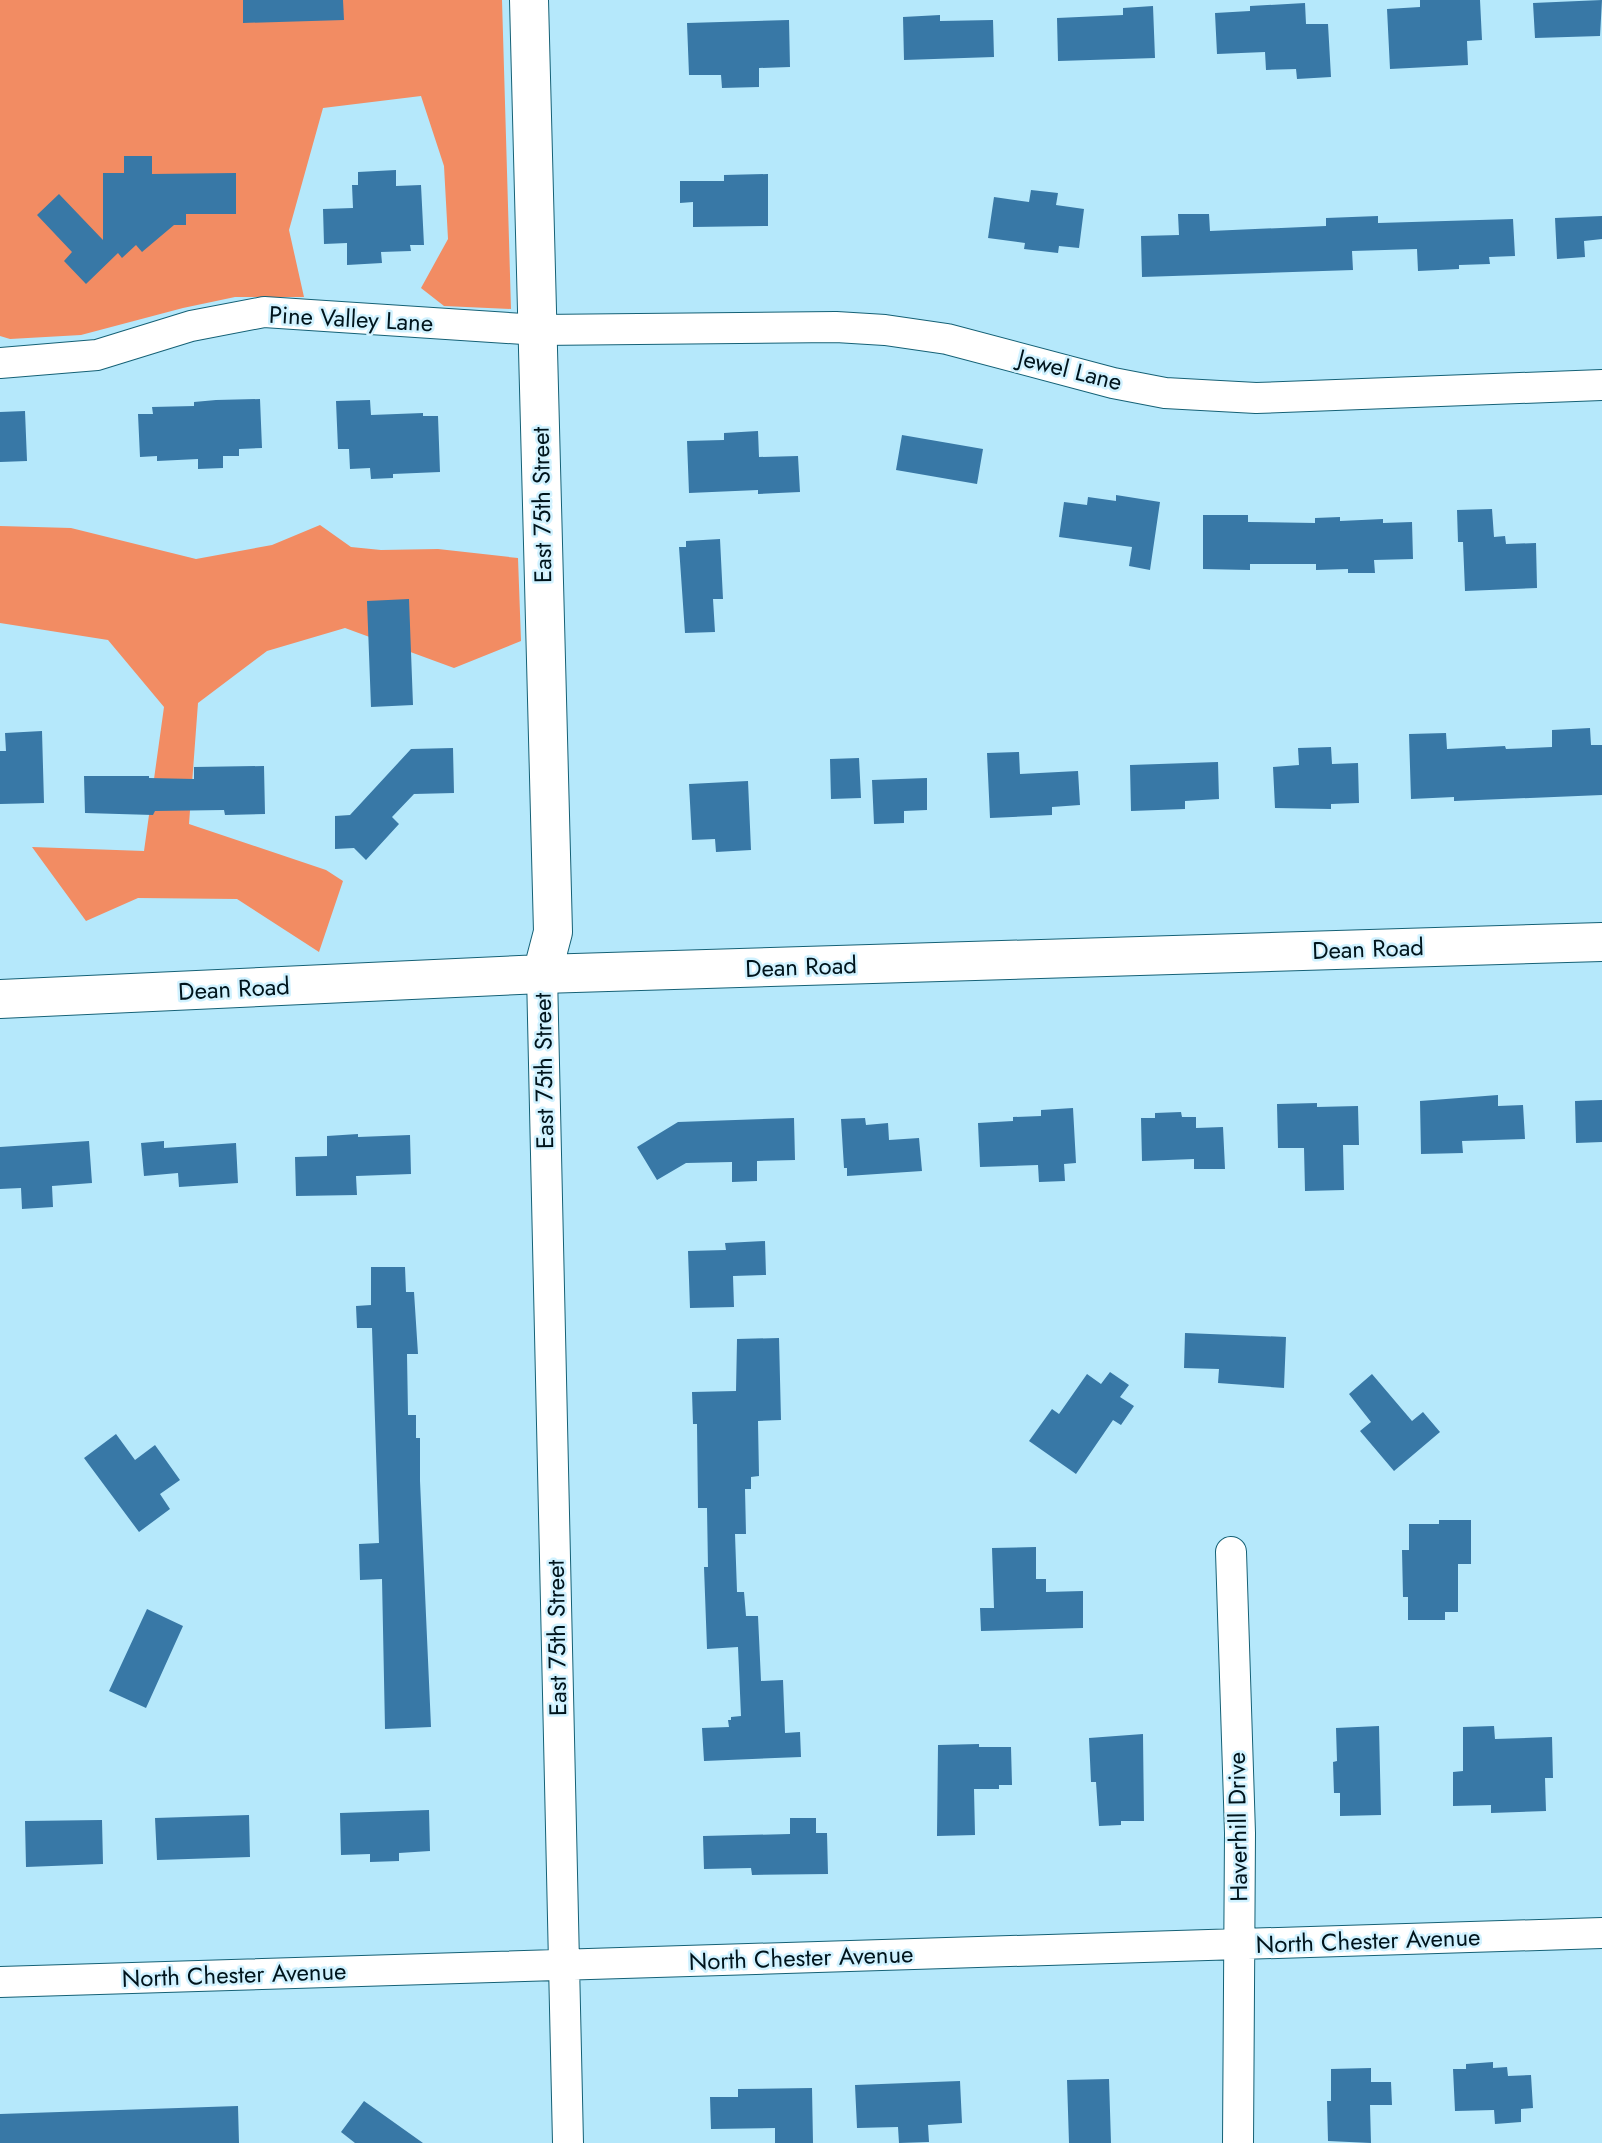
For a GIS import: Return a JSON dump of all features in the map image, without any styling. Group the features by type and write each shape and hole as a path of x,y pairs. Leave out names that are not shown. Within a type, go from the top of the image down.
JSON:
{"street":[{"name":"East 75th Street","path":"529,0 553,932 542,975 568,2143"},
{"name":"Pine Valley Lane","path":"0,363 97,355 191,326 264,312 539,330"},
{"name":"Jewel Lane","path":"539,330 822,327 885,330 972,345 1114,383 1165,393 1205,397 1256,398 1602,386"},
{"name":"Dean Road","path":"0,999 542,975 1602,942"},
{"name":"Haverhill Drive","path":"1231,1552 1240,1833 1238,2143"},
{"name":"North Chester Avenue","path":"0,1982 1602,1933"}],"shaded area":[{"path":"0,0 502,0 511,309 444,306 421,288 448,239 444,166 421,96 323,108 289,230 304,297 235,297 81,335 10,339 0,336"},
{"path":"320,525 351,547 381,550 438,549 518,558 521,641 454,668 345,628 267,651 198,703 189,824 326,870 343,881 319,952 237,899 138,898 86,921 32,847 144,851 164,707 108,640 0,623 0,526 71,528 196,559 272,545"}],"building":[{"path":"243,0 343,0 344,20 243,23"},
{"path":"1420,0 1480,0 1482,40 1467,41 1468,65 1390,69 1387,9 1420,7"},
{"path":"1602,0 1600,36 1535,38 1533,3"},
{"path":"1305,3 1306,24 1328,24 1331,77 1297,79 1296,69 1266,70 1265,52 1217,54 1215,13 1250,11 1250,6"},
{"path":"1153,6 1155,58 1058,61 1057,18 1123,15 1123,8"},
{"path":"940,15 940,21 993,20 994,57 904,60 903,17"},
{"path":"789,20 790,67 759,68 759,87 722,88 721,75 689,75 687,23"},
{"path":"124,156 152,156 152,174 236,173 236,214 186,214 186,225 174,225 142,252 136,245 122,258 118,253 86,284 64,261 72,252 37,215 59,194 103,240 103,173 124,173"},
{"path":"396,170 396,186 421,185 424,245 410,245 411,251 381,252 382,263 347,265 347,243 324,244 323,209 353,208 352,185 358,185 358,172"},
{"path":"768,174 768,226 693,227 693,202 680,203 680,181 724,181 724,175"},
{"path":"1031,190 1058,193 1056,205 1084,209 1079,248 1059,246 1058,253 1024,249 1025,243 988,238 994,197 1029,202"},
{"path":"1178,214 1209,214 1210,231 1326,226 1326,218 1378,216 1378,223 1513,219 1515,256 1489,257 1490,264 1459,265 1459,269 1418,271 1417,249 1352,251 1353,270 1142,277 1141,236 1179,235"},
{"path":"1602,216 1602,239 1584,241 1585,257 1557,259 1555,218"},
{"path":"260,399 262,448 239,449 239,456 223,456 223,468 198,469 198,459 157,461 157,456 140,457 138,414 153,414 152,407 194,406 194,402 216,400"},
{"path":"370,400 371,415 423,413 423,416 438,416 440,472 393,474 393,478 371,479 370,468 350,469 349,449 338,449 336,401"},
{"path":"25,411 27,461 0,462 0,412"},
{"path":"758,431 759,457 798,456 800,492 758,494 758,490 689,493 687,441 724,440 724,433"},
{"path":"902,435 983,449 977,484 896,470"},
{"path":"1116,495 1160,502 1150,570 1129,566 1132,547 1059,537 1064,502 1087,505 1088,497 1116,501"},
{"path":"1492,509 1494,537 1505,536 1506,544 1536,543 1537,588 1465,591 1463,542 1458,542 1457,510"},
{"path":"1203,515 1248,515 1248,522 1315,523 1315,518 1340,517 1340,521 1383,519 1383,523 1412,522 1413,559 1374,560 1375,573 1348,573 1348,569 1316,570 1316,564 1250,564 1250,570 1203,569"},
{"path":"720,539 723,599 713,599 715,632 685,633 679,547 686,547 686,541"},
{"path":"409,599 413,705 371,707 367,601"},
{"path":"1590,728 1591,745 1602,745 1602,795 1454,801 1454,797 1411,799 1409,734 1446,733 1447,749 1505,746 1506,749 1552,747 1552,730"},
{"path":"42,731 44,803 0,804 0,751 6,751 5,733"},
{"path":"1331,747 1332,764 1358,763 1359,803 1331,804 1331,809 1275,808 1273,767 1299,765 1298,748"},
{"path":"453,748 454,793 414,794 392,817 399,824 366,860 354,848 335,849 335,816 350,815 411,749"},
{"path":"1019,752 1020,774 1078,771 1080,805 1052,807 1052,815 990,818 987,753"},
{"path":"859,758 861,798 831,799 830,759"},
{"path":"1218,762 1219,799 1185,801 1185,809 1131,811 1130,765"},
{"path":"264,766 265,814 225,815 224,810 155,811 153,815 85,813 84,776 194,779 194,767"},
{"path":"927,778 927,810 904,811 904,823 874,824 872,780"},
{"path":"748,781 751,850 716,852 715,839 692,840 689,784"},
{"path":"1498,1095 1498,1106 1523,1105 1525,1139 1462,1141 1463,1153 1421,1154 1420,1101"},
{"path":"1602,1100 1602,1142 1576,1143 1575,1101"},
{"path":"1317,1103 1317,1107 1358,1106 1359,1145 1343,1145 1344,1190 1305,1191 1304,1148 1278,1148 1277,1104"},
{"path":"1073,1108 1076,1163 1064,1164 1065,1181 1039,1182 1038,1165 980,1167 978,1123 1013,1121 1013,1117 1041,1116 1041,1110"},
{"path":"1181,1112 1182,1117 1196,1117 1196,1128 1223,1127 1225,1169 1194,1169 1194,1159 1142,1161 1141,1118 1155,1118 1155,1113"},
{"path":"794,1118 795,1160 757,1161 757,1181 732,1182 732,1162 686,1163 657,1180 637,1147 678,1122"},
{"path":"865,1118 866,1125 888,1123 889,1140 919,1138 922,1171 847,1176 847,1168 844,1168 841,1119"},
{"path":"358,1134 358,1137 410,1135 411,1174 356,1176 357,1195 296,1196 295,1157 327,1156 327,1136"},
{"path":"89,1141 92,1183 52,1186 53,1207 22,1209 21,1188 0,1189 0,1147"},
{"path":"164,1141 164,1148 236,1143 238,1183 179,1187 178,1173 144,1176 141,1143"},
{"path":"765,1241 766,1275 733,1276 734,1307 690,1308 688,1251 726,1250 725,1243"},
{"path":"371,1267 405,1267 406,1292 414,1292 418,1354 407,1354 408,1415 416,1415 416,1438 420,1438 431,1727 385,1729 382,1579 360,1580 359,1544 379,1543 372,1328 357,1328 356,1306 371,1305"},
{"path":"1185,1333 1286,1337 1284,1388 1218,1383 1219,1369 1184,1368"},
{"path":"779,1338 781,1420 758,1421 759,1476 751,1477 751,1489 745,1489 746,1534 735,1534 737,1592 744,1592 746,1616 758,1616 761,1681 783,1680 785,1733 800,1732 801,1757 704,1761 702,1728 729,1727 728,1720 731,1720 731,1717 741,1716 738,1647 707,1649 704,1567 708,1567 707,1508 698,1508 697,1424 693,1424 692,1392 736,1391 737,1339"},
{"path":"1110,1372 1129,1385 1120,1397 1134,1406 1121,1425 1113,1420 1076,1474 1029,1441 1052,1409 1059,1414 1087,1374 1101,1384"},
{"path":"1372,1374 1412,1421 1423,1412 1440,1432 1394,1471 1360,1431 1371,1422 1349,1394"},
{"path":"116,1434 135,1460 155,1445 180,1480 160,1494 170,1509 139,1532 84,1458"},
{"path":"1439,1520 1471,1520 1471,1564 1458,1564 1458,1612 1445,1612 1445,1620 1408,1620 1408,1597 1403,1597 1402,1550 1409,1550 1409,1524 1439,1524"},
{"path":"1036,1547 1036,1579 1046,1579 1046,1592 1083,1591 1083,1628 981,1631 980,1608 994,1608 992,1548"},
{"path":"147,1609 183,1626 146,1708 109,1691"},
{"path":"1379,1726 1381,1815 1340,1816 1340,1793 1334,1793 1336,1728"},
{"path":"1494,1726 1495,1739 1552,1737 1553,1778 1545,1778 1546,1811 1491,1813 1491,1805 1453,1806 1453,1772 1463,1771 1463,1727"},
{"path":"1143,1734 1144,1821 1121,1821 1121,1825 1099,1826 1096,1782 1091,1782 1089,1738"},
{"path":"979,1744 979,1747 1011,1747 1012,1785 999,1785 999,1789 974,1789 975,1835 937,1836 938,1745"},
{"path":"429,1810 430,1851 399,1853 399,1861 370,1862 370,1854 341,1855 340,1813"},
{"path":"249,1815 250,1857 157,1860 155,1818"},
{"path":"790,1818 816,1818 816,1833 827,1833 828,1874 752,1875 751,1868 704,1869 703,1836 790,1834"},
{"path":"102,1820 103,1864 26,1867 25,1821"},
{"path":"1493,2062 1493,2068 1507,2067 1508,2076 1531,2075 1533,2108 1521,2109 1521,2122 1495,2124 1494,2110 1455,2111 1453,2069 1466,2069 1466,2064"},
{"path":"1371,2068 1371,2082 1391,2082 1392,2105 1370,2105 1371,2143 1328,2141 1327,2101 1331,2101 1331,2069"},
{"path":"1109,2079 1111,2143 1069,2143 1067,2080"},
{"path":"960,2081 962,2123 928,2125 929,2142 899,2143 898,2127 857,2128 855,2085"},
{"path":"812,2088 813,2143 775,2143 775,2128 711,2129 710,2097 738,2097 738,2089"},
{"path":"364,2101 423,2143 355,2143 341,2132"},
{"path":"238,2106 239,2143 0,2143 0,2114"}]}
